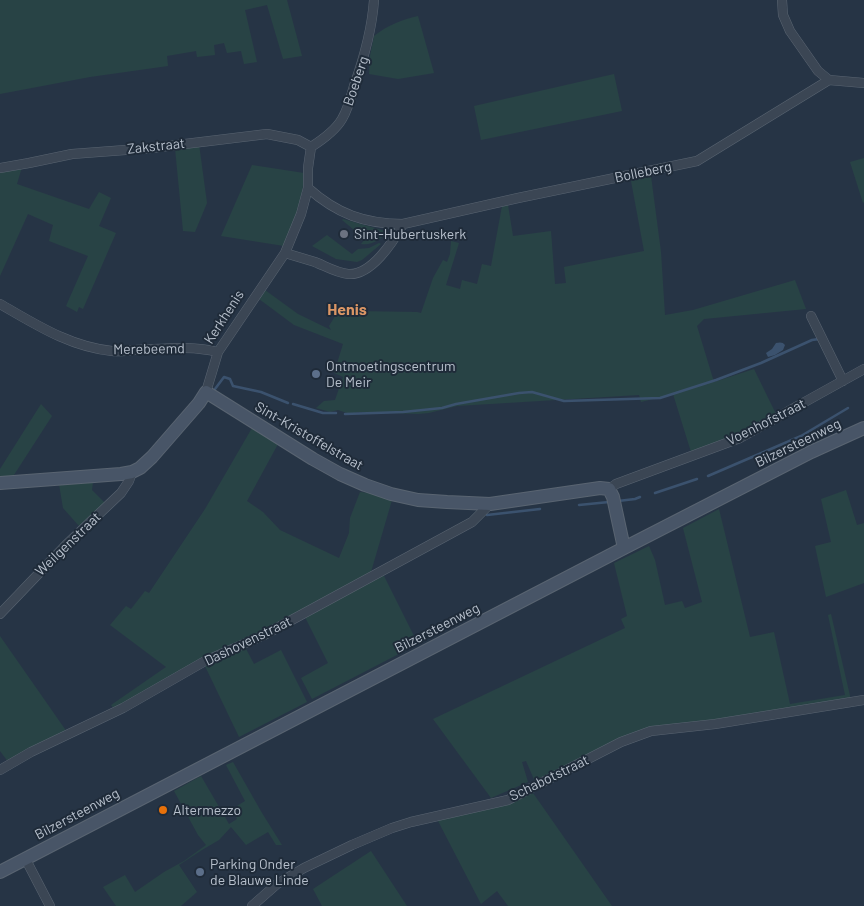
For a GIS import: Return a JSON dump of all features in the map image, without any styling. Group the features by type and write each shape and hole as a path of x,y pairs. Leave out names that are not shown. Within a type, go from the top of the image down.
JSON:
{"main road":[{"name":"Kerkhenis","path":"0,483 132,472 140,468 152,457 199,403 206,392"},
{"name":"Sint-Kristoffelstraat","path":"206,392 340,474 392,494 418,500 490,504 609,488"},
{"name":"Bilzersteenweg","path":"0,872 624,548 811,452 864,428"},
{"path":"609,488 613,497 624,548"}],"street":[{"name":"Boeberg","path":"311,147 328,135 342,119 366,51 374,0"},
{"path":"782,0 783,15 790,31 818,71 828,80 864,83"},
{"name":"Bolleberg","path":"308,188 318,197 348,215 384,224 403,224 697,161 828,80"},
{"name":"Zakstraat","path":"0,168 72,154 152,148 267,134 298,140 311,147"},
{"name":"Kerkhenis","path":"206,392 218,352 285,253 301,214 308,188 311,147"},
{"path":"285,253 343,273 357,273 378,259 396,237 403,224"},
{"name":"Merebeemd","path":"0,304 66,339 97,349 114,351 204,348 218,352"},
{"path":"811,316 843,381"},
{"name":"Voenhofstraat","path":"609,488 740,438 864,369"},
{"name":"Weilgenstraat","path":"0,614 66,545 120,493 129,481 132,472"},
{"name":"Dashovenstraat","path":"0,770 31,752 123,708 205,661 273,631 472,522 490,504"},
{"name":"Schabotstraat","path":"252,906 277,884 304,868 352,845 411,822 508,800 621,742 651,731 715,724 864,700"},
{"path":"25,858 50,906"}],"green space":[{"path":"0,0 287,0 302,56 283,59 267,5 245,10 257,62 244,64 241,51 227,53 224,43 214,45 215,55 197,57 196,51 167,56 168,66 90,77 0,94"},
{"path":"418,16 434,73 398,79 369,74 374,36 395,23"},
{"path":"614,74 622,111 481,140 474,106"},
{"path":"199,144 207,203 195,232 183,231 175,148"},
{"path":"864,158 864,202 863,203 850,162"},
{"path":"252,165 304,173 302,197 284,246 221,236"},
{"path":"22,167 17,184 89,209 99,192 111,198 99,226 116,233 83,309 79,307 77,312 66,306 88,256 49,241 53,225 28,214 0,276 0,170"},
{"path":"651,176 661,252 665,315 693,310 795,280 806,309 704,319 697,326 714,382 754,369 776,414 756,425 691,452 673,394 641,402 639,395 457,406 418,414 359,412 350,414 338,410 330,412 316,408 324,401 335,400 343,377 334,373 343,344 294,325 259,299 265,290 298,314 331,330 329,326 342,305 354,311 421,313 433,278 443,260 447,262 451,241 459,243 446,285 460,289 462,280 477,284 482,264 491,266 502,206 508,205 513,236 551,231 555,284 566,283 564,267 644,251 631,181"},
{"path":"343,219 389,232 372,243 361,244 365,239"},
{"path":"327,235 352,254 358,249 381,244 357,262 336,259 312,246"},
{"path":"41,404 52,416 12,478 0,479 0,469"},
{"path":"252,428 278,444 247,501 263,512 280,530 339,558 349,533 350,518 360,492 392,500 371,572 343,589 115,710 111,705 166,667 110,625 126,606 131,609 145,591 149,593 205,509"},
{"path":"93,482 92,490 105,503 79,526 63,508 59,484"},
{"path":"846,490 857,525 864,523 864,583 826,597 815,546 831,542 821,499"},
{"path":"719,509 750,637 774,632 790,704 845,695 828,615 831,614 851,700 661,727 536,784 526,761 522,762 528,782 491,798 433,719 625,628 621,619 627,616 614,563 649,546 655,560 665,605 682,601 685,608 702,602 683,528"},
{"path":"383,574 418,644 312,699 301,678 328,663 304,615"},
{"path":"0,636 67,732 9,763 0,751"},
{"path":"244,645 254,664 281,650 307,702 239,737 205,666"},
{"path":"233,762 282,845 276,845 268,832 246,845 231,827 219,840 179,865 197,892 181,906 116,906 103,887 125,875 135,892 206,845 198,835 174,791 201,776 229,824 237,819 232,809 245,801 226,765"},
{"path":"533,793 612,906 508,906 497,891 481,904 437,819 508,802"},
{"path":"371,851 407,906 322,906 313,889"}],"water":[{"path":"781,342 785,345 783,350 768,357 766,353 776,343"}],"waterway":[{"path":"345,414 403,412 442,408 532,392 564,401 660,398 716,380 761,363 812,340 819,339"},
{"path":"215,389 224,377 230,379 233,386 261,392 288,403"},
{"path":"293,404 323,413 336,413"},
{"path":"708,476 801,436 848,408"},
{"path":"655,493 697,479"},
{"path":"618,501 640,497"},
{"path":"579,505 609,502"},
{"path":"487,515 540,509"}],"place":[{"name":"Sint-Hubertuskerk","path":"344,234"},
{"name":"Ontmoetingscentrum De Meir","path":"316,374"},
{"name":"Altermezzo","path":"163,810"},
{"name":"Parking Onder de Blauwe Linde","path":"200,872"}],"district":[{"name":"Henis","path":"347,310"}]}
